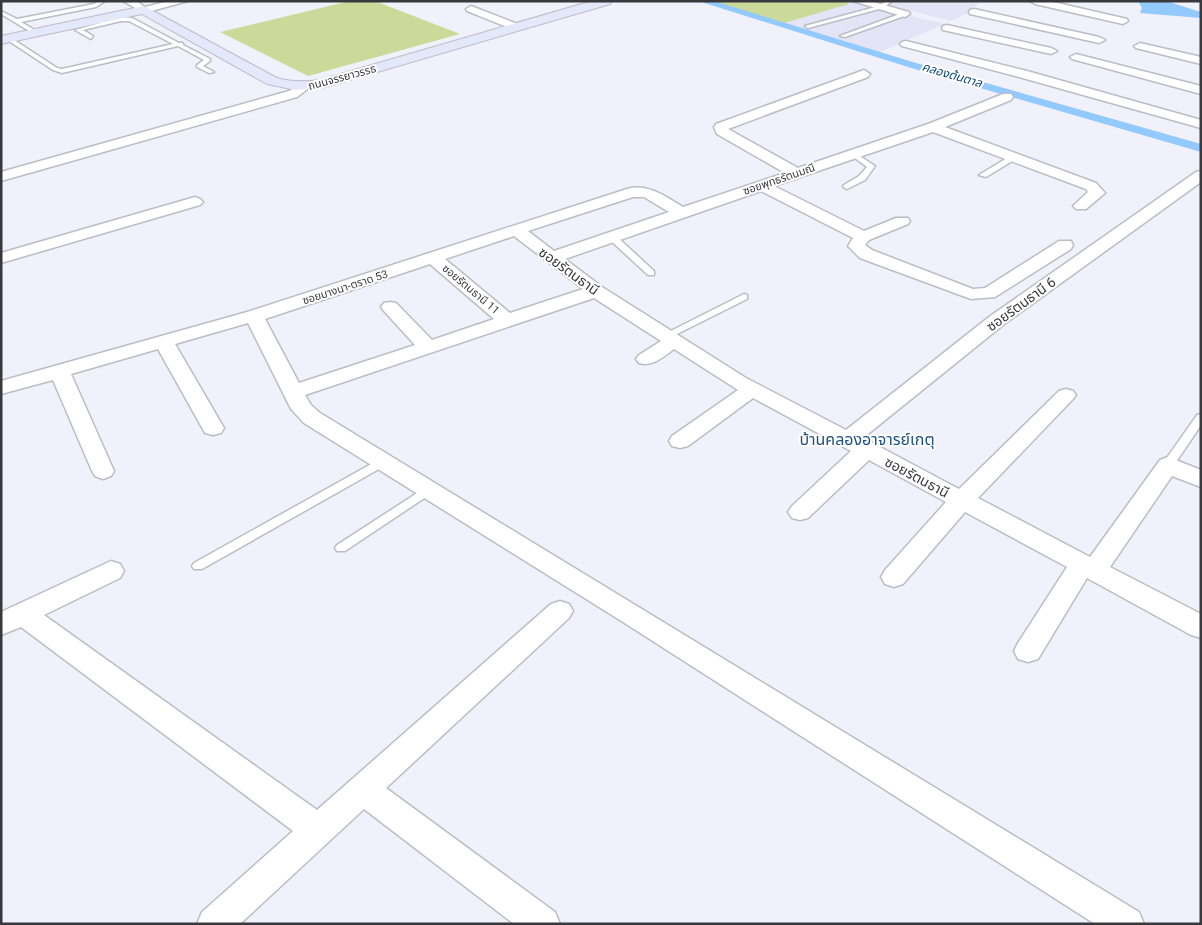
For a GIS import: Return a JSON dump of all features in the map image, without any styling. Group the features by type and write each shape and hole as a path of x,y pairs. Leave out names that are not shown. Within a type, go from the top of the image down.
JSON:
{"main road":[{"name":"ถนนจรรยาวรรธ","path":"144,10 272,81 290,86 304,87 321,84 606,1"},
{"path":"5,40 144,10"}],"street":[{"path":"128,1 144,10 183,1"},
{"path":"858,1 905,14"},
{"path":"1035,1 1122,21"},
{"path":"1023,74 1107,35 1122,21 1128,9"},
{"path":"471,10 516,27"},
{"path":"974,12 1107,35"},
{"path":"947,28 1065,53 1201,90"},
{"path":"906,44 1023,74 1201,124"},
{"path":"1140,46 1201,61"},
{"path":"796,173 722,131 721,127 864,74"},
{"path":"1,178 272,94 290,86"},
{"path":"1,172 293,94 304,87"},
{"name":"ซอยพุทธรัตนมณี","path":"551,258 933,127 1007,98"},
{"path":"933,127 1015,157 1096,190 1097,193 1081,206"},
{"name":"ซอยรัตนธานี 6","path":"800,512 856,445 996,321 1201,175"},
{"path":"760,185 863,237"},
{"name":"ซอยบางนา-ตราด 53","path":"1,388 254,316 632,192 648,193 682,213"},
{"path":"1,258 194,202"},
{"path":"902,221 863,237 856,246 866,254 960,292 980,295 997,289 1065,245"},
{"name":"ซอยรัตนธานี","path":"517,231 596,291 752,389 1201,627"},
{"name":"ซอยรัตนธานี 11","path":"434,258 508,320"},
{"path":"294,392 596,291"},
{"path":"390,307 428,347"},
{"path":"254,316 302,409 312,418 632,614 1127,924"},
{"path":"646,359 670,338"},
{"path":"164,342 213,428"},
{"path":"60,372 104,471"},
{"path":"680,441 752,389"},
{"path":"894,576 961,501 1066,395"},
{"path":"1028,651 1088,567 1168,465 1201,479"},
{"path":"111,571 12,619 319,830"},
{"path":"214,924 560,611"},
{"path":"364,790 544,924"}],"lane":[{"path":"17,21 103,1"},
{"path":"808,26 881,8 890,1"},
{"path":"2,13 36,33"},
{"path":"843,36 905,14"},
{"path":"91,37 78,30 126,18 181,44 208,60 199,66 211,72"},
{"path":"5,40 54,69 62,71 181,44"},
{"path":"846,188 862,178 871,166 853,154"},
{"path":"983,175 1015,157"},
{"path":"612,237 651,273"},
{"path":"670,338 744,297"},
{"path":"1168,465 1201,417"},
{"path":"198,566 382,462"},
{"path":"341,548 428,490"}],"shaded area":[{"path":"872,1 980,1 968,13 951,21"},
{"path":"854,2 945,24 878,53 781,24"}],"green space":[{"path":"350,1 375,1 460,34 308,76 220,32"},
{"path":"707,1 844,1 849,4 781,24"}],"water":[{"path":"1138,1 1166,1 1201,12 1201,18 1140,13 1142,8"}],"waterway":[{"name":"คลองต้นตาล","path":"703,1 912,65 1201,148"}],"district":[{"name":"บ้านคลองอาจารย์เกตุ","path":"867,439"}]}
